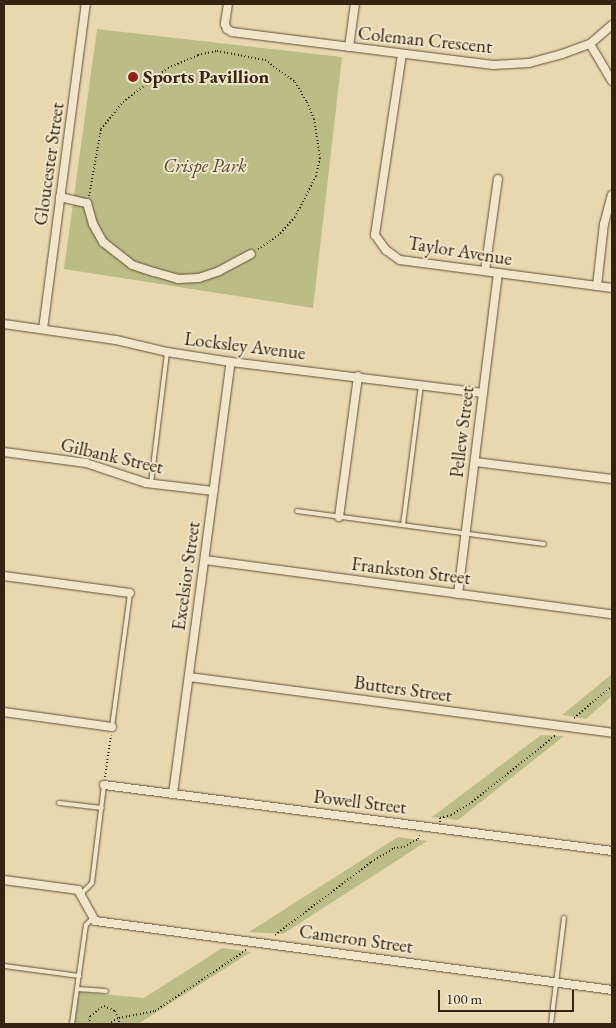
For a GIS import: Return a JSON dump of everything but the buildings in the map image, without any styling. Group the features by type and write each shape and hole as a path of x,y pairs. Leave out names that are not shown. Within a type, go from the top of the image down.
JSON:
{"street":[{"name":"Gloucester Street","path":"43,329 86,4"},
{"name":"Coleman Crescent","path":"228,4 227,29 232,32 493,65 529,63 590,44 612,25"},
{"path":"349,48 355,4"},
{"path":"590,44 612,82"},
{"name":"Taylor Avenue","path":"402,54 375,235 386,250 400,260 612,288"},
{"path":"485,272 498,179"},
{"path":"597,286 604,224 612,195"},
{"path":"60,198 87,203 92,224 103,242 132,265 154,272 178,279 199,278 219,271 250,254"},
{"name":"Pellew Street","path":"458,594 467,534 498,273"},
{"name":"Locksley Avenue","path":"4,324 116,340 167,352 231,362 358,376 483,393"},
{"name":"Excelsior Street","path":"174,794 231,362"},
{"path":"339,517 358,376"},
{"name":"Gilbank Street","path":"4,452 86,463 151,483 214,491"},
{"path":"475,462 612,479"},
{"name":"Frankston Street","path":"205,560 612,614"},
{"path":"4,576 130,593"},
{"name":"Butters Street","path":"189,677 612,733"},
{"path":"4,712 112,727"},
{"name":"Powell Street","path":"104,785 612,851"},
{"path":"4,880 78,890 94,920"},
{"name":"Cameron Street","path":"94,920 612,990"}],"lane":[{"path":"151,483 167,352"},
{"path":"403,525 421,385"},
{"path":"297,511 544,544"},
{"path":"112,727 130,593"},
{"path":"80,895 92,883 104,785"},
{"path":"59,803 102,808"},
{"path":"551,1024 564,918"},
{"path":"72,1024 86,925 94,920"},
{"path":"4,966 78,976"},
{"path":"77,989 106,991"}],"path":[{"path":"87,203 101,129 123,102 168,68 198,55 217,51 265,60 295,82 307,102 314,120 320,158 316,176 307,198 295,217 279,235 250,254"},
{"path":"574,718 612,686"},
{"path":"104,785 112,727"},
{"path":"275,935 371,862 394,848 404,847 418,839 422,832 439,824 440,818 451,815 472,802 556,735"},
{"path":"108,1024 119,1018 155,1011 246,950"},
{"path":"89,1024 90,1016 104,1006 115,1011 120,1024"}],"green space":[{"name":"Crispe Park","path":"97,29 342,57 313,308 64,269"},
{"path":"612,674 612,696 586,719 562,715"},
{"path":"541,735 564,736 458,820 432,817"},
{"path":"398,837 427,841 283,934 249,932"},
{"path":"222,948 251,952 138,1024 75,1024 79,992 144,998"}],"place":[{"name":"Sports Pavillion","path":"133,77"}]}
